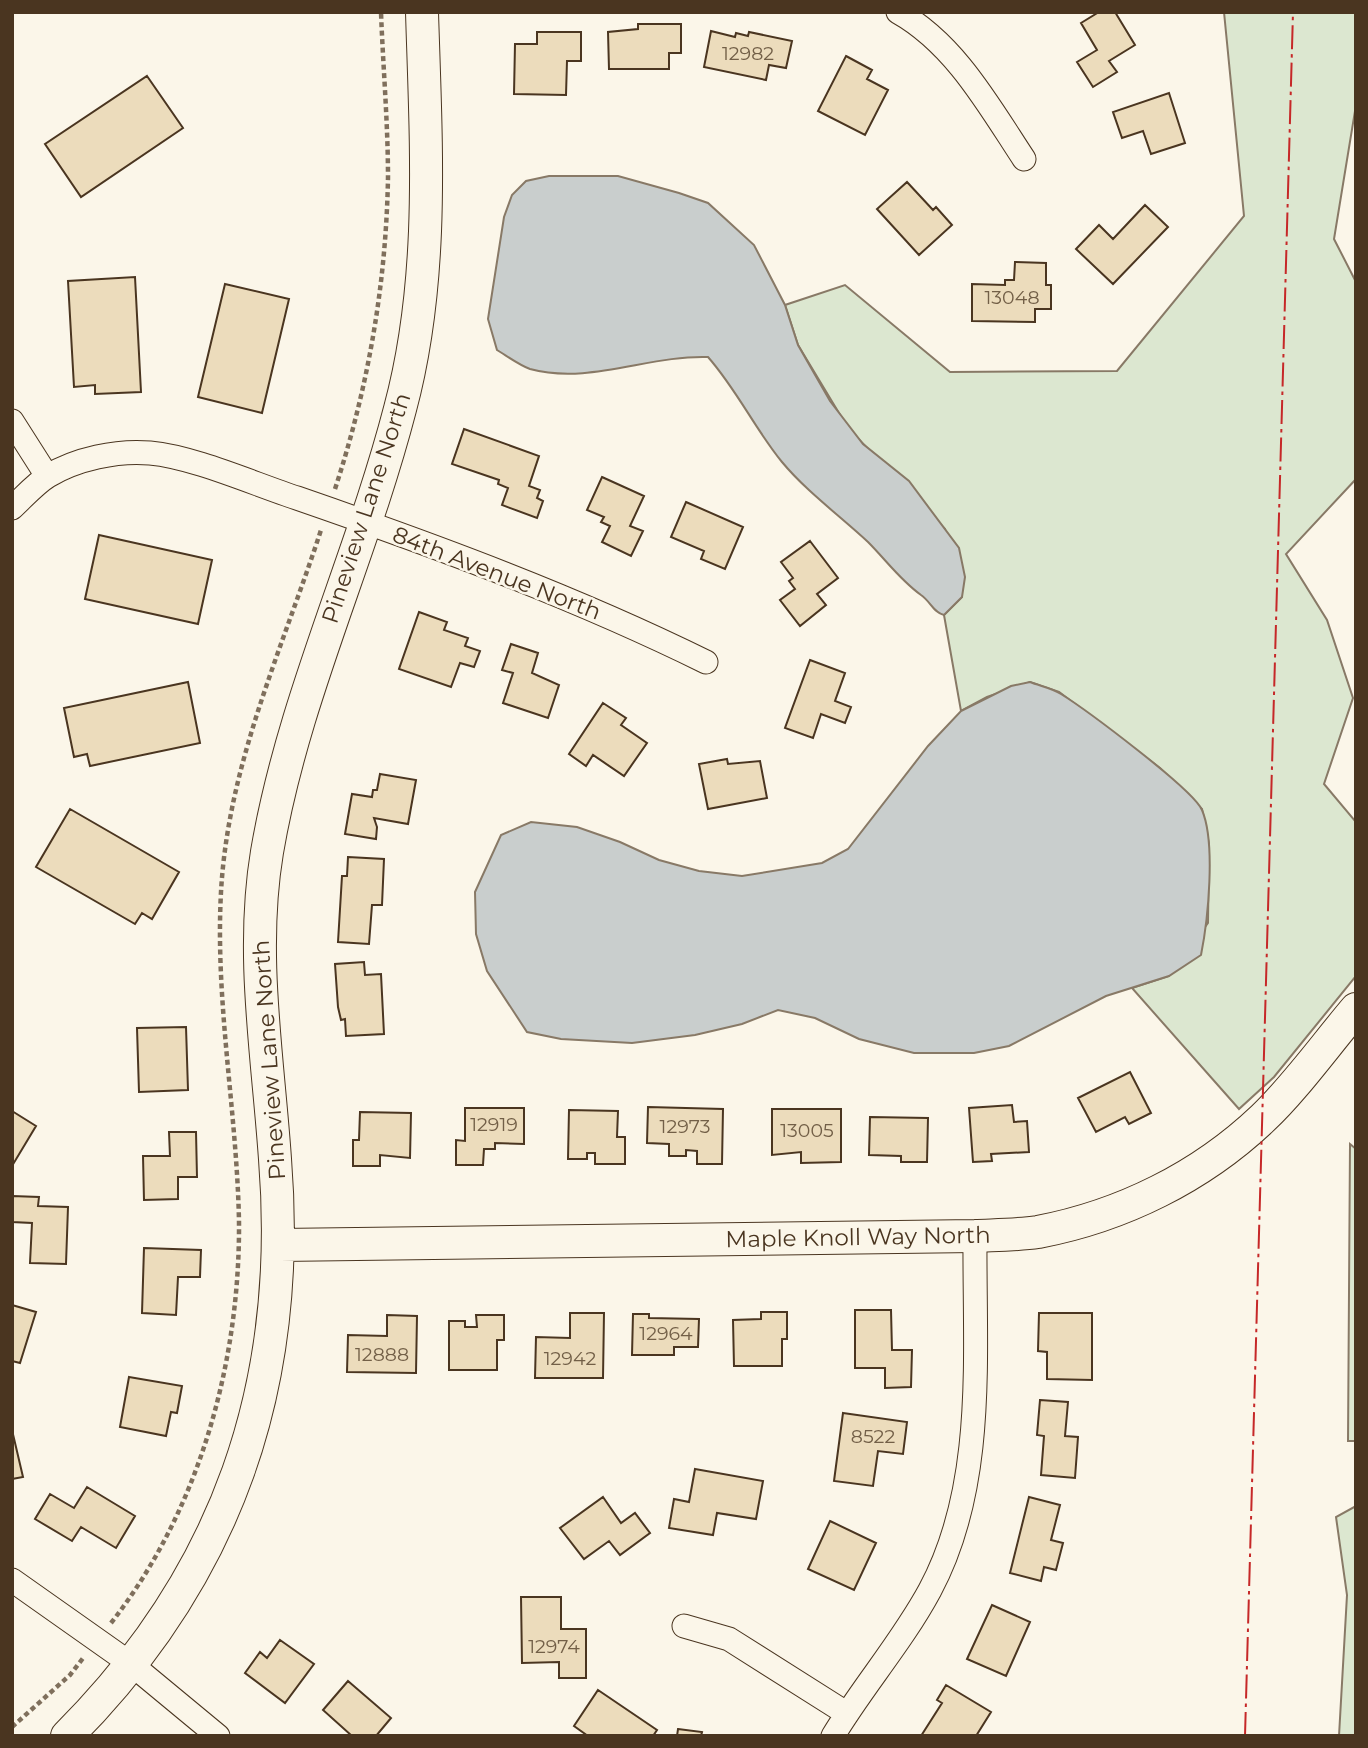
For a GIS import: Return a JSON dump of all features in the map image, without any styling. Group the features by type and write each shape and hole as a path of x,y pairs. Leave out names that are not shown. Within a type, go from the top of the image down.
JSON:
{"street":[{"name":"Pineview Lane North","path":"67,1736 131,1664 195,1570 226,1507 253,1429 271,1348 280,1245 260,939 266,858 280,780 401,407 418,322 426,235 422,12"},
{"path":"898,12 946,49 981,94 1024,159"},
{"path":"12,421 47,477"},
{"name":"84th Avenue North","path":"12,508 47,477 73,464 110,454 150,453 188,462 365,523 556,594 625,622 706,662"},
{"name":"Maple Knoll Way North","path":"280,1245 975,1236 1037,1232 1097,1218 1154,1194 1194,1173 1264,1118 1356,1009"},
{"path":"833,1736 931,1588 956,1525 970,1460 975,1236"},
{"path":"12,1580 131,1664 218,1736"},
{"path":"684,1626 729,1639 846,1713"}],"green space":[{"path":"1224,12 1356,12 1356,105 1334,239 1356,282 1356,479 1286,554 1327,620 1353,698 1324,784 1356,822 1356,976 1274,1077 1239,1109 1132,988 1169,976 1208,923 1209,844 1202,809 1160,768 1059,692 1030,682 987,697 961,711 944,615 962,597 945,529 848,428 798,345 785,305 845,285 950,372 1117,371 1244,216"},
{"path":"1350,1144 1356,1149 1356,1441 1348,1441"},
{"path":"1356,1506 1356,1736 1339,1736 1347,1595 1336,1517"}],"shaded area":[{"path":"549,176 618,176 679,193 708,203 754,245 785,305 798,345 830,401 863,444 909,481 959,548 965,577 962,597 944,615 791,473 708,357 664,360 574,374 530,369 497,350 488,319 504,217 512,195 526,181"},
{"path":"1030,682 1061,694 1114,732 1180,785 1202,810 1210,861 1201,955 1169,976 1106,996 1009,1046 974,1053 914,1053 859,1039 815,1018 778,1010 742,1024 695,1035 632,1043 561,1039 527,1032 487,971 476,934 475,892 501,835 531,822 577,827 620,842 659,860 699,871 742,876 822,863 848,849 928,746 961,711 1011,686"}],"building":[{"path":"1099,12 1115,12 1135,45 1109,61 1117,72 1093,87 1077,62 1097,50 1081,23"},
{"path":"638,24 681,24 681,53 669,53 669,69 609,69 608,32 638,29"},
{"path":"711,31 735,37 736,33 748,36 749,32 792,41 786,68 769,65 766,80 704,67"},
{"path":"537,32 581,32 581,61 567,61 566,95 514,94 515,44 537,44"},
{"path":"846,56 872,70 867,79 888,90 865,135 818,111"},
{"path":"147,76 183,128 81,197 45,144"},
{"path":"1169,93 1185,143 1151,154 1143,131 1122,138 1113,112"},
{"path":"907,182 933,210 936,207 952,225 919,255 877,209"},
{"path":"1145,205 1168,227 1113,284 1076,249 1099,225 1113,239"},
{"path":"1015,262 1046,263 1046,285 1051,285 1051,309 1035,309 1035,322 972,321 972,284 1005,285 1005,280 1014,280"},
{"path":"135,277 141,392 95,394 95,385 74,387 68,281"},
{"path":"225,284 289,299 262,413 198,397"},
{"path":"464,429 539,456 529,486 540,490 537,498 543,501 537,518 502,505 508,488 498,484 499,480 452,464"},
{"path":"602,477 644,496 630,526 643,531 631,556 602,542 610,526 601,522 604,517 587,510"},
{"path":"686,502 743,527 725,569 701,559 704,551 671,537"},
{"path":"99,535 212,560 198,624 85,599"},
{"path":"810,541 838,578 817,594 826,605 800,626 780,600 795,589 789,581 793,578 781,562"},
{"path":"419,612 447,622 444,630 468,638 465,646 480,651 474,667 460,663 451,687 399,669"},
{"path":"511,644 538,653 532,673 559,685 548,718 503,703 513,673 502,670"},
{"path":"810,660 845,673 835,701 851,707 845,723 821,714 813,738 785,728"},
{"path":"188,682 200,743 90,766 87,754 74,757 64,708"},
{"path":"603,703 626,718 621,725 647,743 624,776 593,755 586,766 569,754"},
{"path":"727,759 728,764 760,761 767,798 708,809 699,764"},
{"path":"380,774 416,780 408,824 374,818 377,827 376,839 345,834 352,794 372,797 373,790 377,790"},
{"path":"70,809 179,872 152,919 142,913 135,924 36,867"},
{"path":"348,857 384,859 382,905 372,905 369,944 338,942 342,876 347,876"},
{"path":"364,962 365,975 381,974 384,1034 346,1036 345,1019 341,1020 338,1007 335,964"},
{"path":"186,1027 188,1090 139,1092 137,1028"},
{"path":"1130,1072 1151,1113 1129,1124 1125,1117 1096,1132 1078,1098"},
{"path":"1012,1105 1014,1122 1027,1121 1029,1152 991,1154 992,1161 973,1162 969,1108"},
{"path":"648,1107 723,1109 722,1164 697,1164 697,1151 686,1150 686,1156 669,1156 669,1144 647,1143"},
{"path":"465,1108 524,1108 524,1144 495,1143 495,1149 484,1149 483,1165 456,1165 456,1140 465,1141"},
{"path":"772,1109 841,1109 841,1162 801,1163 801,1152 772,1155"},
{"path":"569,1110 618,1111 617,1137 625,1137 625,1164 595,1164 595,1153 587,1153 587,1159 568,1159"},
{"path":"12,1111 36,1126 12,1166"},
{"path":"360,1112 411,1113 410,1158 380,1155 380,1166 353,1166 353,1140 359,1140"},
{"path":"870,1117 928,1118 927,1162 901,1162 901,1156 869,1155"},
{"path":"169,1132 196,1132 197,1177 178,1177 178,1199 144,1200 143,1156 170,1156"},
{"path":"12,1196 39,1197 38,1206 68,1207 66,1264 30,1263 32,1223 12,1222"},
{"path":"144,1248 201,1250 200,1277 178,1277 176,1315 142,1313"},
{"path":"12,1305 36,1312 20,1363 12,1361"},
{"path":"855,1310 891,1310 892,1350 912,1350 911,1387 885,1388 885,1368 855,1368"},
{"path":"761,1312 787,1312 787,1339 782,1339 782,1366 734,1366 733,1320 761,1319"},
{"path":"570,1313 604,1313 603,1378 535,1378 536,1337 570,1338"},
{"path":"1039,1313 1092,1313 1092,1380 1047,1379 1047,1352 1038,1351"},
{"path":"633,1314 649,1314 649,1318 699,1319 698,1347 674,1347 674,1355 632,1355"},
{"path":"387,1315 417,1316 416,1373 347,1372 348,1335 387,1336"},
{"path":"476,1315 504,1315 504,1340 497,1340 497,1370 449,1370 449,1321 465,1321 465,1327 477,1327"},
{"path":"129,1377 182,1386 177,1413 171,1412 166,1436 120,1427"},
{"path":"1040,1400 1068,1402 1065,1436 1078,1437 1075,1478 1041,1475 1044,1436 1037,1435"},
{"path":"843,1413 907,1422 903,1454 878,1451 873,1486 834,1481"},
{"path":"12,1430 23,1477 12,1479"},
{"path":"695,1469 763,1481 756,1519 717,1513 713,1535 669,1528 674,1499 689,1502"},
{"path":"87,1487 135,1516 116,1548 81,1527 72,1541 35,1519 50,1494 74,1508"},
{"path":"603,1497 621,1523 635,1513 650,1533 620,1555 609,1541 584,1559 560,1528"},
{"path":"1029,1497 1060,1505 1051,1540 1063,1543 1056,1570 1044,1567 1041,1581 1010,1573"},
{"path":"830,1521 876,1543 854,1590 808,1569"},
{"path":"521,1597 561,1597 561,1629 586,1629 586,1678 559,1678 559,1662 522,1663"},
{"path":"992,1605 1030,1622 1006,1676 967,1659"},
{"path":"280,1640 314,1664 285,1703 245,1673 260,1652 267,1658"},
{"path":"348,1681 391,1718 376,1736 352,1736 323,1710"},
{"path":"946,1685 991,1712 976,1736 921,1736 942,1703 937,1700"},
{"path":"598,1690 657,1730 653,1736 588,1736 574,1726"},
{"path":"678,1729 702,1732 701,1736 677,1736"}],"power":[{"path":"1245,1736 1293,12"}]}
